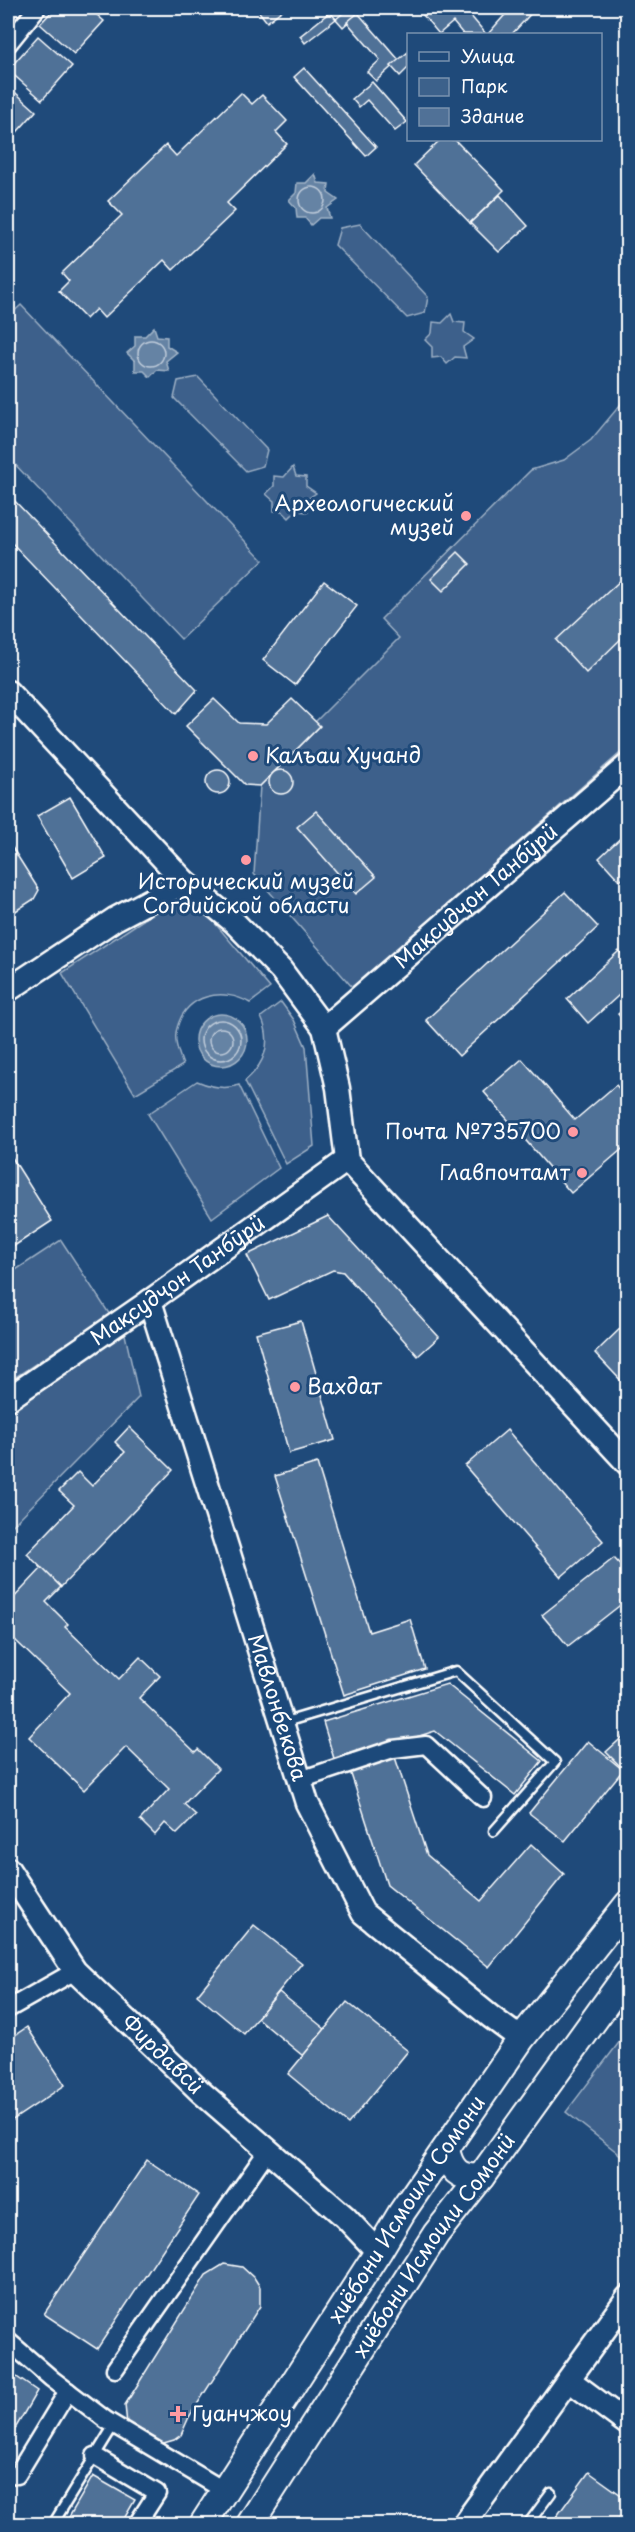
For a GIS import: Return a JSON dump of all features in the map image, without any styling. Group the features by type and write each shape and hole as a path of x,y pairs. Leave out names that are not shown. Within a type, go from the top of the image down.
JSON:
{"main road":[{"name":"хиёбони Исмоили Сомони","path":"203,2524 402,2212 521,2039 627,1905"},
{"name":"хиёбони Исмоили Сомонӣ","path":"250,2524 436,2234 481,2177 627,1973"},
{"path":"446,2149 449,2163 457,2174 464,2177 481,2177"}],"street":[{"path":"8,44 38,8"},
{"path":"8,692 185,882 234,922 281,970 324,1028 338,1088 347,1160 627,1464"},
{"name":"Мақсудҷон Танбӯрӣ","path":"324,1028 627,765"},
{"path":"8,990 115,920 185,882"},
{"name":"Мақсудҷон Танбӯрӣ","path":"8,1399 347,1160"},
{"name":"Мавлонбекова","path":"150,1301 306,1803 363,1913 490,2017 521,2039"},
{"path":"300,1780 393,1749 426,1745 483,1798"},
{"name":"Фирдавсӣ","path":"8,1869 75,1971 201,2092 345,2217 378,2252"},
{"path":"8,2009 75,1971"},
{"path":"115,2369 268,2150"},
{"path":"464,2524 627,2297"},
{"path":"8,2341 68,2391 114,2425 225,2491"},
{"path":"568,2380 627,2424"},
{"path":"17,2475 68,2391"},
{"path":"95,2456 157,2493 137,2524"}],"lane":[{"path":"282,1723 456,1671 555,1762 494,1832"},
{"path":"53,2524 114,2425"},
{"path":"528,2524 551,2493"}],"green space":[{"path":"360,224 428,297 425,313 407,318 335,245 340,228"},
{"path":"21,305 263,560 181,639 8,457 8,317"},
{"path":"451,314 454,322 465,323 464,332 474,339 463,347 466,358 455,357 447,364 441,357 432,358 432,347 425,340 432,333 433,322 442,323"},
{"path":"198,377 267,450 263,466 246,471 174,398 178,381"},
{"path":"627,385 627,747 353,988 254,874 260,786 319,727 315,722 399,638 381,619 531,470 564,460 591,440 621,404"},
{"path":"293,467 296,476 306,477 306,486 316,493 305,501 308,512 296,511 289,518 282,511 274,511 274,501 266,494 274,486 274,476 284,477"},
{"path":"189,898 196,901 270,988 250,1003 228,995 217,995 197,1001 188,1008 176,1033 177,1047 183,1065 135,1094 62,973 172,901"},
{"path":"281,1002 294,1020 306,1047 314,1146 286,1164 245,1081 258,1067 265,1052 265,1026 261,1017"},
{"path":"197,1081 218,1087 239,1085 279,1168 212,1218 148,1114"},
{"path":"61,1240 110,1315 8,1382 8,1275"},
{"path":"122,1321 139,1397 8,1530 8,1398"},
{"path":"628,2032 627,2160 566,2112"}],"water":[{"path":"315,174 318,183 329,184 328,193 338,200 327,208 330,218 319,218 311,225 305,218 297,218 296,208 289,200 296,193 297,183 306,183"},
{"path":"154,327 157,336 167,337 167,346 177,352 166,361 169,371 157,370 150,377 144,371 135,371 135,361 127,353 135,346 135,336 145,336"},
{"path":"221,1014 235,1018 243,1026 247,1040 243,1054 235,1062 221,1066 207,1062 199,1054 195,1040 199,1026 207,1018"}],"building":[{"path":"55,8 89,8 104,21 74,54 40,24"},
{"path":"256,8 285,8 267,22"},
{"path":"349,8 354,8 358,13 343,27 336,19"},
{"path":"417,8 464,8 485,33 462,33 453,22 438,33"},
{"path":"511,8 536,8 513,33 489,33"},
{"path":"330,12 336,19 305,43 300,36"},
{"path":"358,13 399,60 376,81 367,72 380,60 347,22"},
{"path":"38,36 72,66 42,100 8,70"},
{"path":"407,53 407,69 400,76 391,66"},
{"path":"304,68 376,147 366,156 294,77"},
{"path":"372,82 407,122 395,131 367,100 359,107 352,99"},
{"path":"8,86 36,111 8,142"},
{"path":"241,93 252,104 262,95 287,121 276,132 287,144 227,203 235,211 173,270 164,260 104,318 96,309 86,319 59,291 69,281 62,273 122,215 108,201 166,145 176,156"},
{"path":"439,141 456,141 504,190 470,223 414,165"},
{"path":"500,195 528,226 499,252 470,223"},
{"path":"8,494 197,690 176,714 8,539"},
{"path":"458,552 470,564 443,591 431,579"},
{"path":"623,578 628,583 628,632 586,673 556,640"},
{"path":"324,581 357,606 295,685 263,660"},
{"name":"Калъаи Хучанд","path":"214,699 239,723 266,724 292,699 320,726 260,786 245,785 186,726"},
{"path":"218,770 226,774 230,782 226,790 218,794 210,790 206,782 210,774"},
{"path":"281,770 289,774 293,782 289,790 281,794 273,790 269,782 273,774"},
{"path":"70,797 106,858 73,878 37,816"},
{"path":"316,811 376,877 356,894 297,827"},
{"path":"628,831 628,874 620,881 599,858"},
{"path":"8,841 39,890 34,899 8,916"},
{"path":"565,892 598,927 459,1056 426,1020"},
{"path":"619,951 628,960 628,987 588,1023 567,999"},
{"path":"628,1006 628,1025 618,1014"},
{"name":"Почта №735700","path":"522,1059 575,1120 616,1085 628,1099 628,1144 571,1193 484,1092"},
{"path":"8,1151 52,1221 8,1250"},
{"path":"328,1216 439,1337 418,1356 343,1272 333,1270 269,1300 247,1255"},
{"name":"Вахдат","path":"301,1321 335,1440 289,1453 256,1333"},
{"path":"628,1321 628,1388 595,1353"},
{"path":"129,1427 173,1470 61,1587 27,1554 74,1505 59,1491 78,1472 92,1486 125,1452 115,1442"},
{"path":"507,1430 603,1541 561,1577 465,1466"},
{"path":"317,1463 369,1632 410,1619 425,1669 344,1695 275,1476"},
{"path":"614,1558 628,1573 628,1599 568,1646 542,1615"},
{"path":"42,1568 61,1587 46,1602 68,1624 65,1627 119,1679 140,1657 160,1676 139,1698 195,1752 198,1749 218,1769 184,1804 196,1815 177,1834 165,1823 155,1835 140,1820 169,1789 126,1747 84,1790 29,1737 70,1693 13,1638 8,1643 8,1604"},
{"path":"628,1594 628,1610 620,1601"},
{"path":"447,1684 542,1761 515,1795 435,1731 335,1762 323,1722"},
{"path":"628,1732 628,1774 606,1752"},
{"path":"588,1741 623,1770 565,1841 529,1813"},
{"path":"394,1754 427,1855 481,1901 531,1844 564,1874 489,1967 387,1885 349,1768"},
{"path":"254,1925 302,1963 244,2034 197,1995"},
{"path":"279,1992 325,2029 303,2056 257,2018"},
{"path":"347,2002 408,2051 348,2124 288,2074"},
{"path":"27,2027 65,2085 8,2123 8,2040"},
{"path":"147,2160 199,2195 97,2349 44,2314"},
{"path":"224,2264 242,2267 255,2279 260,2287 260,2306 189,2417 181,2435 174,2440 157,2445 127,2424 125,2405 206,2275"},
{"path":"8,2371 37,2391 8,2441"},
{"path":"589,2472 628,2500 628,2506 615,2524 551,2524"},
{"path":"93,2476 135,2500 121,2524 65,2524"}],"place":[{"name":"Археологический музей","path":"466,516"},
{"name":"Калъаи Хучанд","path":"253,756"},
{"name":"Исторический музей Согдийской области","path":"246,860"},
{"name":"Почта №735700","path":"573,1132"},
{"name":"Главпочтамт","path":"582,1173"},
{"name":"Вахдат","path":"295,1387"},
{"name":"Гуанчжоу","path":"178,2414"}]}
